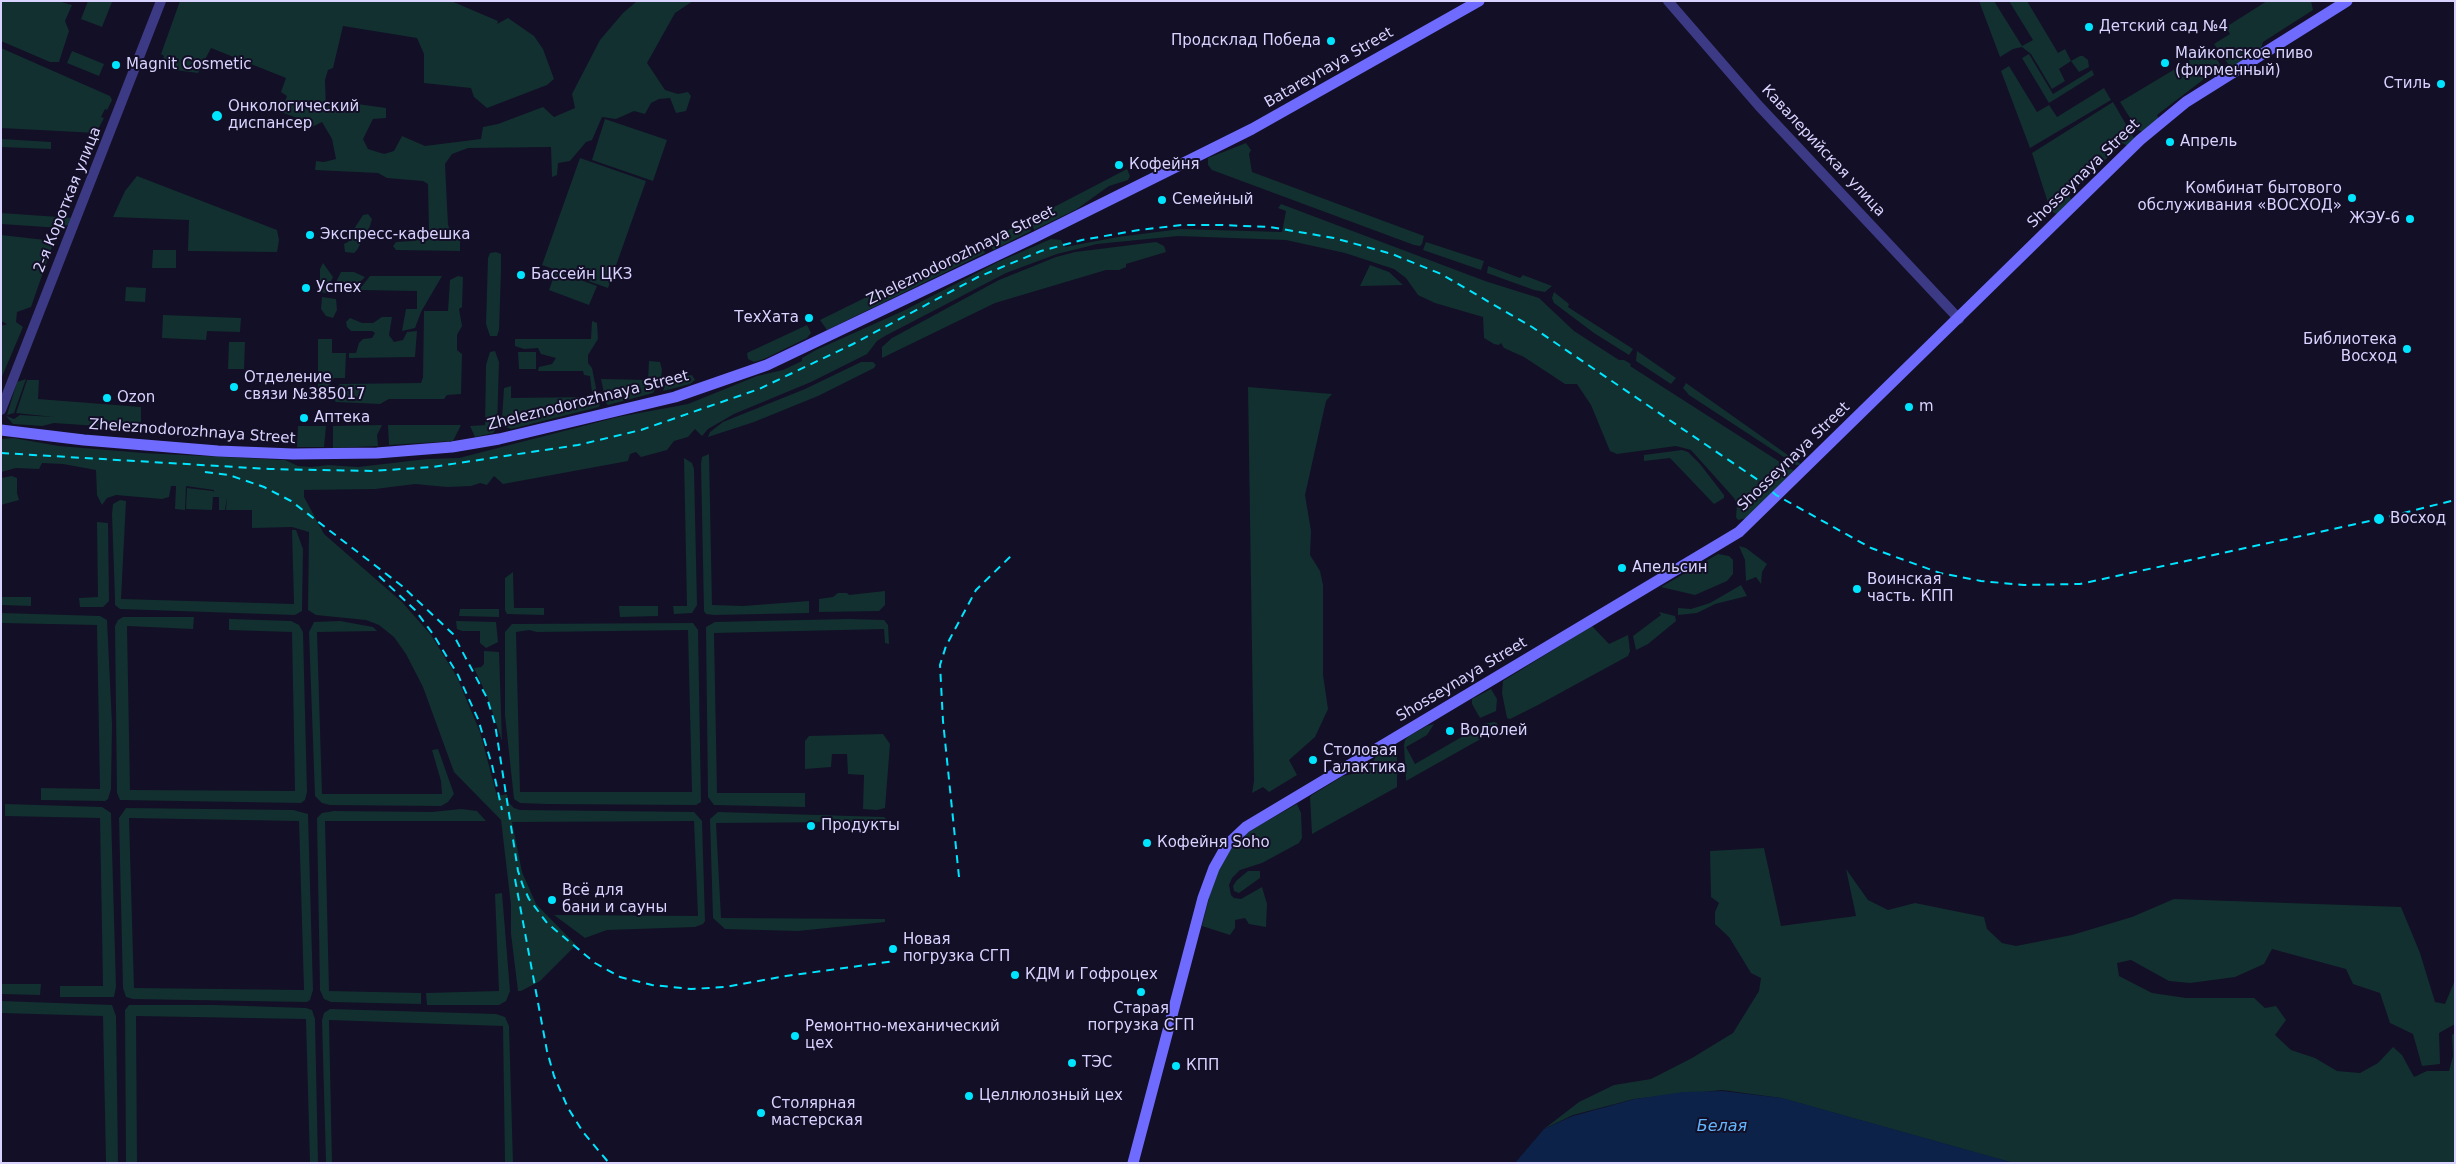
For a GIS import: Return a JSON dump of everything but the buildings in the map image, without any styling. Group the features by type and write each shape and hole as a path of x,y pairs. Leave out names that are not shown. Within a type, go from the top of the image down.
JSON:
{"main road":[{"name":"Batareynaya Street","path":"1192,158 1252,129 1479,1"},
{"name":"Shosseynaya Street","path":"1133,1163 1203,898 1214,868 1227,845 1246,827 1739,532 2140,140 2179,108 2347,1"},
{"name":"Zheleznodorozhnaya Street","path":"1,430 133,445 292,454 414,451 499,439 661,401 767,365 1035,237 1192,158"}],"street":[{"name":"2-я Короткая улица","path":"1,410 161,1"},
{"name":"Кавалерийская улица","path":"1668,1 1759,106 1959,319"}],"green space":[{"path":"1,1 58,1 72,5 65,21 69,31 59,62 50,62 1,41"},
{"path":"88,1 112,2 102,27 81,19"},
{"path":"180,1 451,1 498,21 497,24 508,18 534,36 543,49 554,79 547,85 487,108 474,97 471,88 424,83 424,54 417,38 343,26 333,68 328,70 325,80 326,108 336,101 386,108 386,118 373,119 363,139 368,149 384,154 394,151 402,136 425,146 481,139 483,127 498,124 543,107 554,117 575,108 572,94 600,40 623,13 637,1 693,1 675,13 647,63 665,90 678,94 688,92 691,96 686,111 676,113 670,98 659,99 651,103 645,114 634,111 616,119 602,117 592,140 586,142 570,161 558,163 557,175 552,177 551,147 468,148 452,154 445,164 448,225 451,231 460,237 460,251 396,250 393,246 396,242 413,241 419,238 422,232 429,231 428,184 423,181 387,178 378,173 315,170 316,161 324,162 336,159 332,139 322,122 308,129 301,126 300,119 281,112 287,96 281,92 286,78 211,48 198,73 175,70 161,64 164,56 161,54"},
{"path":"1979,1 1994,1 2022,46 2033,40 2009,1 2027,1 2058,53 2065,49 2071,61 2059,69 2065,81 2052,89 2031,54 2022,47 2013,49 2000,57"},
{"path":"2267,1 2311,1 2313,10 2263,42 2260,52 2231,68 2214,44 2230,34 2226,27"},
{"path":"1,48 110,96 112,100 101,117 104,118 96,133 1,128"},
{"path":"2210,48 2221,66 2157,115 2159,119 2142,132 2137,129 2120,102"},
{"path":"72,51 104,64 99,76 67,63"},
{"path":"2029,54 2053,94 2092,70 2094,75 2049,103 2022,58"},
{"path":"2083,56 2088,60 2089,67 2079,72 2071,61"},
{"path":"2009,66 2037,112 2049,105 2057,117 2104,88 2111,100 2030,148 2001,71"},
{"path":"2113,102 2135,140 2127,146 2123,143 2069,194 2071,200 2058,214 2054,213 2050,209 2032,153"},
{"path":"605,119 667,140 653,181 592,160"},
{"path":"1,139 51,142 51,149 1,147"},
{"path":"1246,143 1251,150 1249,154 1252,172 1424,236 1422,244 1420,246 1414,245 1212,170 1208,165 1208,158"},
{"path":"580,158 646,181 608,288 542,265"},
{"path":"1127,169 1130,176 1128,180 1109,186 1077,209 1034,230 1031,219"},
{"path":"137,176 277,230 279,240 277,252 188,251 189,220 113,217 125,191"},
{"path":"1281,204 1485,281 1539,298 1574,331 1619,360 1624,360 1631,364 1630,366 1794,471 1747,518 1738,520 1736,517 1737,504 1734,498 1691,450 1676,446 1617,454 1610,451 1591,405 1577,384 1565,384 1524,357 1504,348 1501,343 1499,345 1494,344 1484,338 1483,317 1435,303 1418,295 1406,278 1394,269 1345,253 1286,240 1178,236 1097,244 1057,254 1006,273 885,336 877,341 867,354 811,382 734,414 708,429 702,436 695,429 688,437 674,441 667,450 641,457 636,452 630,454 628,461 503,484 494,476 487,485 480,483 471,486 447,487 415,484 375,489 304,490 304,497 324,534 402,602 431,635 457,677 480,732 497,796 507,794 509,803 514,808 520,810 694,812 702,821 705,921 703,924 695,927 607,930 585,938 554,915 698,916 694,821 512,822 522,872 536,904 576,945 540,981 521,991 518,991 511,934 511,905 501,820 454,772 423,687 406,654 394,637 379,625 366,620 316,615 308,610 309,532 292,527 252,528 252,510 226,510 227,497 225,510 219,510 219,497 213,497 212,510 186,509 187,488 213,491 213,493 214,490 186,486 185,510 175,509 176,486 171,486 169,497 162,499 116,495 107,498 102,505 97,495 96,470 63,464 42,463 39,469 16,468 1,472 1,439 13,438 59,446 143,453 285,460 298,466 312,467 328,465 358,467 427,459 459,458 618,417 688,404 757,376 783,370 802,361 802,358 816,350 903,311 998,262 1051,239 1061,240 1065,247 1118,237 1180,229 1282,232 1286,211 1278,208"},
{"path":"1,213 73,218 70,224 61,228 1,224"},
{"path":"368,214 372,219 370,226 357,250 354,253 345,252 344,244 348,242 363,215"},
{"path":"1028,221 1031,231 993,250 987,240"},
{"path":"1,235 54,241 31,307 17,312 16,322 23,327 1,379 1,326 7,324 1,321"},
{"path":"980,241 985,253 827,330 820,320"},
{"path":"1156,242 1164,246 1166,252 1126,264 1126,267 1119,270 1106,270 995,303 882,358 882,347 892,338 999,280 1056,257 1075,252"},
{"path":"1426,242 1484,261 1481,270 1423,250"},
{"path":"153,250 176,250 176,268 152,268"},
{"path":"496,252 501,254 499,330 497,336 490,336 486,324 488,258 490,253"},
{"path":"323,263 333,277 326,293 320,292 320,269"},
{"path":"1370,265 1389,272 1403,285 1360,286"},
{"path":"1488,266 1520,278 1523,275 1552,286 1545,292 1534,290 1487,273"},
{"path":"556,271 597,286 589,305 549,290"},
{"path":"341,272 354,272 365,277 355,287 337,289 335,284"},
{"path":"370,276 442,276 421,312 415,328 402,331 406,309 417,309 417,291 359,290"},
{"path":"458,276 463,277 462,307 459,309 462,326 457,335 457,350 462,354 461,394 447,395 444,399 389,399 380,404 336,402 333,398 334,390 340,384 421,383 423,377 424,311 448,311 450,280"},
{"path":"126,287 146,288 145,302 125,301"},
{"path":"1554,292 1569,304 1568,307 1633,349 1629,355 1594,333 1554,303 1552,298"},
{"path":"322,297 336,299 337,310 333,318 326,316 321,309"},
{"path":"163,315 241,318 240,332 207,331 206,340 162,338"},
{"path":"382,317 392,317 389,335 394,342 403,340 407,332 417,331 415,357 349,358 349,353 356,353 359,343 363,339 372,338 375,333 372,331 351,331 347,327 346,322 350,318 362,323 373,323"},
{"path":"592,321 597,323 598,339 588,355 588,363 592,368 597,393 592,392 590,376 584,375 583,371 538,371 539,367 552,364 556,358 541,354 538,348 524,349 515,346 515,339 591,339"},
{"path":"807,325 811,333 807,338 764,359 754,362 748,359 747,353"},
{"path":"318,339 332,339 332,353 346,353 345,378 334,378 323,395 318,389"},
{"path":"229,342 245,342 244,369 228,369"},
{"path":"495,351 499,362 497,428 493,433 475,437 470,426 485,425 486,365 490,352"},
{"path":"1637,351 1676,378 1671,384 1636,361"},
{"path":"518,352 536,352 536,369 519,369"},
{"path":"649,361 660,362 662,370 661,378 653,393 608,405 601,379 648,380"},
{"path":"861,362 873,362 876,365 874,368 818,396 754,422 708,437 710,432 723,422 805,389"},
{"path":"692,375 695,380 690,384 663,391 666,382 670,379"},
{"path":"26,379 14,413 7,415 17,382"},
{"path":"27,380 39,380 38,399 141,407 141,429 54,423 42,426 13,424 6,416 14,419 20,415 54,417 16,413"},
{"path":"1686,383 1802,465 1796,465 1689,395 1683,388"},
{"path":"511,386 511,398 596,397 600,404 599,407 511,429 503,426 502,419 504,388"},
{"path":"1248,387 1332,394 1326,401 1305,495 1311,531 1310,555 1320,571 1323,585 1323,675 1328,709 1315,737 1289,760 1297,775 1269,792 1263,787 1252,793 1254,781"},
{"path":"382,425 377,435 378,446 333,448 333,426"},
{"path":"388,425 461,425 453,441 389,445"},
{"path":"298,426 326,426 324,447 297,447"},
{"path":"1682,450 1688,452 1700,464 1724,495 1724,498 1714,504 1670,458 1644,461 1644,455"},
{"path":"709,454 712,605 743,606 809,601 809,613 714,615 706,614 704,611 701,464 702,457"},
{"path":"684,458 692,463 694,469 697,605 692,613 674,614 673,606 687,606"},
{"path":"12,476 17,478 19,500 1,505 1,478"},
{"path":"120,500 126,501 121,599 294,604 292,530 296,530 303,549 302,611 295,615 120,609 115,605 112,514 113,504"},
{"path":"97,522 108,523 109,601 103,607 80,607 79,598 98,597"},
{"path":"1739,546 1746,548 1767,564 1762,572 1761,584 1756,577 1746,581 1745,560"},
{"path":"1718,554 1729,556 1733,560 1733,574 1727,581 1695,595 1661,587"},
{"path":"513,572 514,608 544,608 544,615 507,614 505,610 505,578"},
{"path":"1741,585 1747,596 1715,604 1697,613 1678,615 1678,608 1691,609 1710,603"},
{"path":"885,591 885,605 879,611 819,612 819,599 833,597 838,593 847,593 849,595"},
{"path":"1,597 31,597 31,606 1,605"},
{"path":"619,606 658,606 658,616 620,617"},
{"path":"460,609 499,609 499,617 459,616"},
{"path":"1659,612 1675,616 1676,621 1648,644 1636,650 1633,636 1661,615"},
{"path":"1,613 100,616 107,620 112,724 111,789 108,799 105,801 41,800 41,788 100,789 97,625 1,623"},
{"path":"123,617 194,617 193,629 127,626 130,790 295,791 292,632 229,630 229,619 291,621 299,625 303,632 307,792 305,800 301,803 120,800 117,793 115,626 118,620"},
{"path":"884,620 888,625 889,644 885,643 884,629 714,633 717,793 805,793 805,807 714,805 708,797 706,627 715,622"},
{"path":"340,621 373,627 377,631 317,632 322,794 442,794 441,781 432,750 438,749 454,794 448,802 441,806 330,805 322,803 315,796 309,632 314,622"},
{"path":"456,621 496,622 498,642 486,648 480,643 480,631 462,631 457,629"},
{"path":"693,623 698,630 701,802 696,805 547,804 520,803 514,799 505,715 505,632 512,624","holes":["529,630 537,632 688,630 692,792 520,792 516,632"]},
{"path":"1592,626 1609,644 1628,635 1630,651 1628,656 1538,705 1510,719 1507,718 1502,693 1503,681"},
{"path":"484,651 499,652 502,741 487,696 474,668 481,667 484,664"},
{"path":"1491,689 1497,699 1496,711 1480,718 1472,704 1472,699"},
{"path":"1497,723 1498,728 1493,732 1406,781 1404,745 1405,740 1409,736 1434,724 1427,735 1406,747 1415,764 1484,724"},
{"path":"883,734 890,744 885,808 877,810 863,809 864,775 848,774 847,754 832,754 831,767 805,769 805,741 809,736"},
{"path":"1390,747 1397,749 1397,787 1312,834 1310,797 1343,776 1370,768 1376,756"},
{"path":"5,804 102,807 111,813 116,987 114,997 60,997 60,986 103,986 100,818 5,816"},
{"path":"1297,804 1301,813 1302,838 1299,843 1262,863 1240,870 1232,878 1229,885 1231,895 1234,898 1241,899 1262,887 1267,904 1266,927 1249,924 1245,918 1235,920 1235,928 1230,935 1202,926 1214,878 1221,862 1232,848 1251,830"},
{"path":"126,808 293,810 308,814 313,990 310,1000 307,1002 133,999 126,997 123,988 119,818","holes":["129,818 299,821 304,990 134,988"]},
{"path":"461,809 477,811 486,821 325,821 329,991 421,993 421,1004 331,1002 324,999 320,990 317,818 322,813 334,811 432,812"},
{"path":"718,812 884,817 888,821 888,825 847,822 716,823 721,918 885,919 885,922 798,931 725,929 713,918 710,819"},
{"path":"1764,848 1781,926 1856,916 1846,869 1868,900 1888,910 1915,903 1984,917 1987,929 2002,943 2016,946 2072,935 2132,917 2174,899 2401,907 2420,953 2435,1002 2445,1004 2455,980 2455,1024 2439,1033 2440,1064 2422,1066 2413,1034 2390,1023 2380,993 2353,984 2346,969 2272,949 2264,964 2235,977 2190,983 2169,981 2131,960 2117,963 2119,976 2152,993 2186,998 2254,998 2265,1008 2276,1006 2286,1020 2275,1035 2291,1050 2315,1058 2337,1071 2360,1073 2378,1063 2393,1047 2402,1055 2414,1077 2427,1071 2449,1071 2453,1056 2452,1035 2455,1033 2455,1163 2013,1163 1781,1098 1722,1090 1634,1099 1573,1115 1544,1129 1579,1102 1614,1085 1651,1079 1692,1058 1733,1033 1759,991 1761,978 1751,973 1729,937 1715,924 1715,912 1719,903 1711,897 1710,851"},
{"path":"1248,871 1260,871 1260,878 1239,893 1234,891 1233,886 1237,880"},
{"path":"502,893 510,991 506,1001 499,1005 427,1005 426,993 499,991 495,894"},
{"path":"1,984 41,984 40,995 1,994"},
{"path":"1,1001 112,1005 116,1016 118,1163 106,1163 103,1016 1,1013"},
{"path":"129,1005 215,1005 306,1008 312,1010 315,1019 318,1163 310,1163 306,1019 136,1016 137,1163 126,1163 125,1010"},
{"path":"330,1009 496,1014 505,1017 509,1026 513,1163 505,1163 503,1026 329,1020 332,1163 326,1163 322,1020 324,1013"}],"water":[{"name":"Белая","path":"1722,1091 1782,1098 2014,1163 1515,1163 1544,1129 1573,1116 1635,1099 1683,1092"}],"railway":[{"path":"1,453 269,469 372,471 432,467 578,445 641,430 759,389 853,344 978,277 1041,251 1082,240 1139,230 1182,225 1222,225 1270,227 1334,238 1392,254 1441,274 1532,327 1764,484 1776,495 1871,548 1940,573 1981,581 2024,585 2080,584 2379,519 2455,500"},
{"path":"205,472 229,475 264,487 291,501 402,586 453,634 487,698 495,724 518,871 523,886 529,899 547,923 595,963 620,977 652,985 691,989 725,987 786,976 895,961"},
{"path":"959,877 943,721 940,665 946,646 976,590 1012,555"},
{"path":"379,576 415,610 433,634 458,675 478,719 492,765 502,810"},
{"path":"515,879 547,1051 554,1076 568,1108 583,1132 609,1163"}],"place":[{"name":"Детский сад №4","path":"2089,27"},
{"name":"Продсклад Победа","path":"1331,41"},
{"name":"Майкопское пиво (фирменный)","path":"2165,63"},
{"name":"Magnit Cosmetic","path":"116,65"},
{"name":"Стиль","path":"2441,84"},
{"name":"Онкологический диспансер","path":"217,116"},
{"name":"Апрель","path":"2170,142"},
{"name":"Кофейня","path":"1119,165"},
{"name":"Комбинат бытового обслуживания «ВОСХОД»","path":"2352,198"},
{"name":"Семейный","path":"1162,200"},
{"name":"ЖЭУ-6","path":"2410,219"},
{"name":"Экспресс-кафешка","path":"310,235"},
{"name":"Бассейн ЦКЗ","path":"521,275"},
{"name":"Успех","path":"306,288"},
{"name":"ТехХата","path":"809,318"},
{"name":"Библиотека Восход","path":"2407,349"},
{"name":"Отделение связи №385017","path":"234,387"},
{"name":"Ozon","path":"107,398"},
{"name":"m","path":"1909,407"},
{"name":"Аптека","path":"304,418"},
{"name":"Восход","path":"2379,519"},
{"name":"Апельсин","path":"1622,568"},
{"name":"Воинская часть. КПП","path":"1857,589"},
{"name":"Водолей","path":"1450,731"},
{"name":"Столовая Галактика","path":"1313,760"},
{"name":"Продукты","path":"811,826"},
{"name":"Кофейня Soho","path":"1147,843"},
{"name":"Всё для бани и сауны","path":"552,900"},
{"name":"Новая погрузка СГП","path":"893,949"},
{"name":"КДМ и Гофроцех","path":"1015,975"},
{"name":"Старая погрузка СГП","path":"1141,992"},
{"name":"Ремонтно-механический цех","path":"795,1036"},
{"name":"ТЭС","path":"1072,1063"},
{"name":"КПП","path":"1176,1066"},
{"name":"Целлюлозный цех","path":"969,1096"},
{"name":"Столярная мастерская","path":"761,1113"}]}
